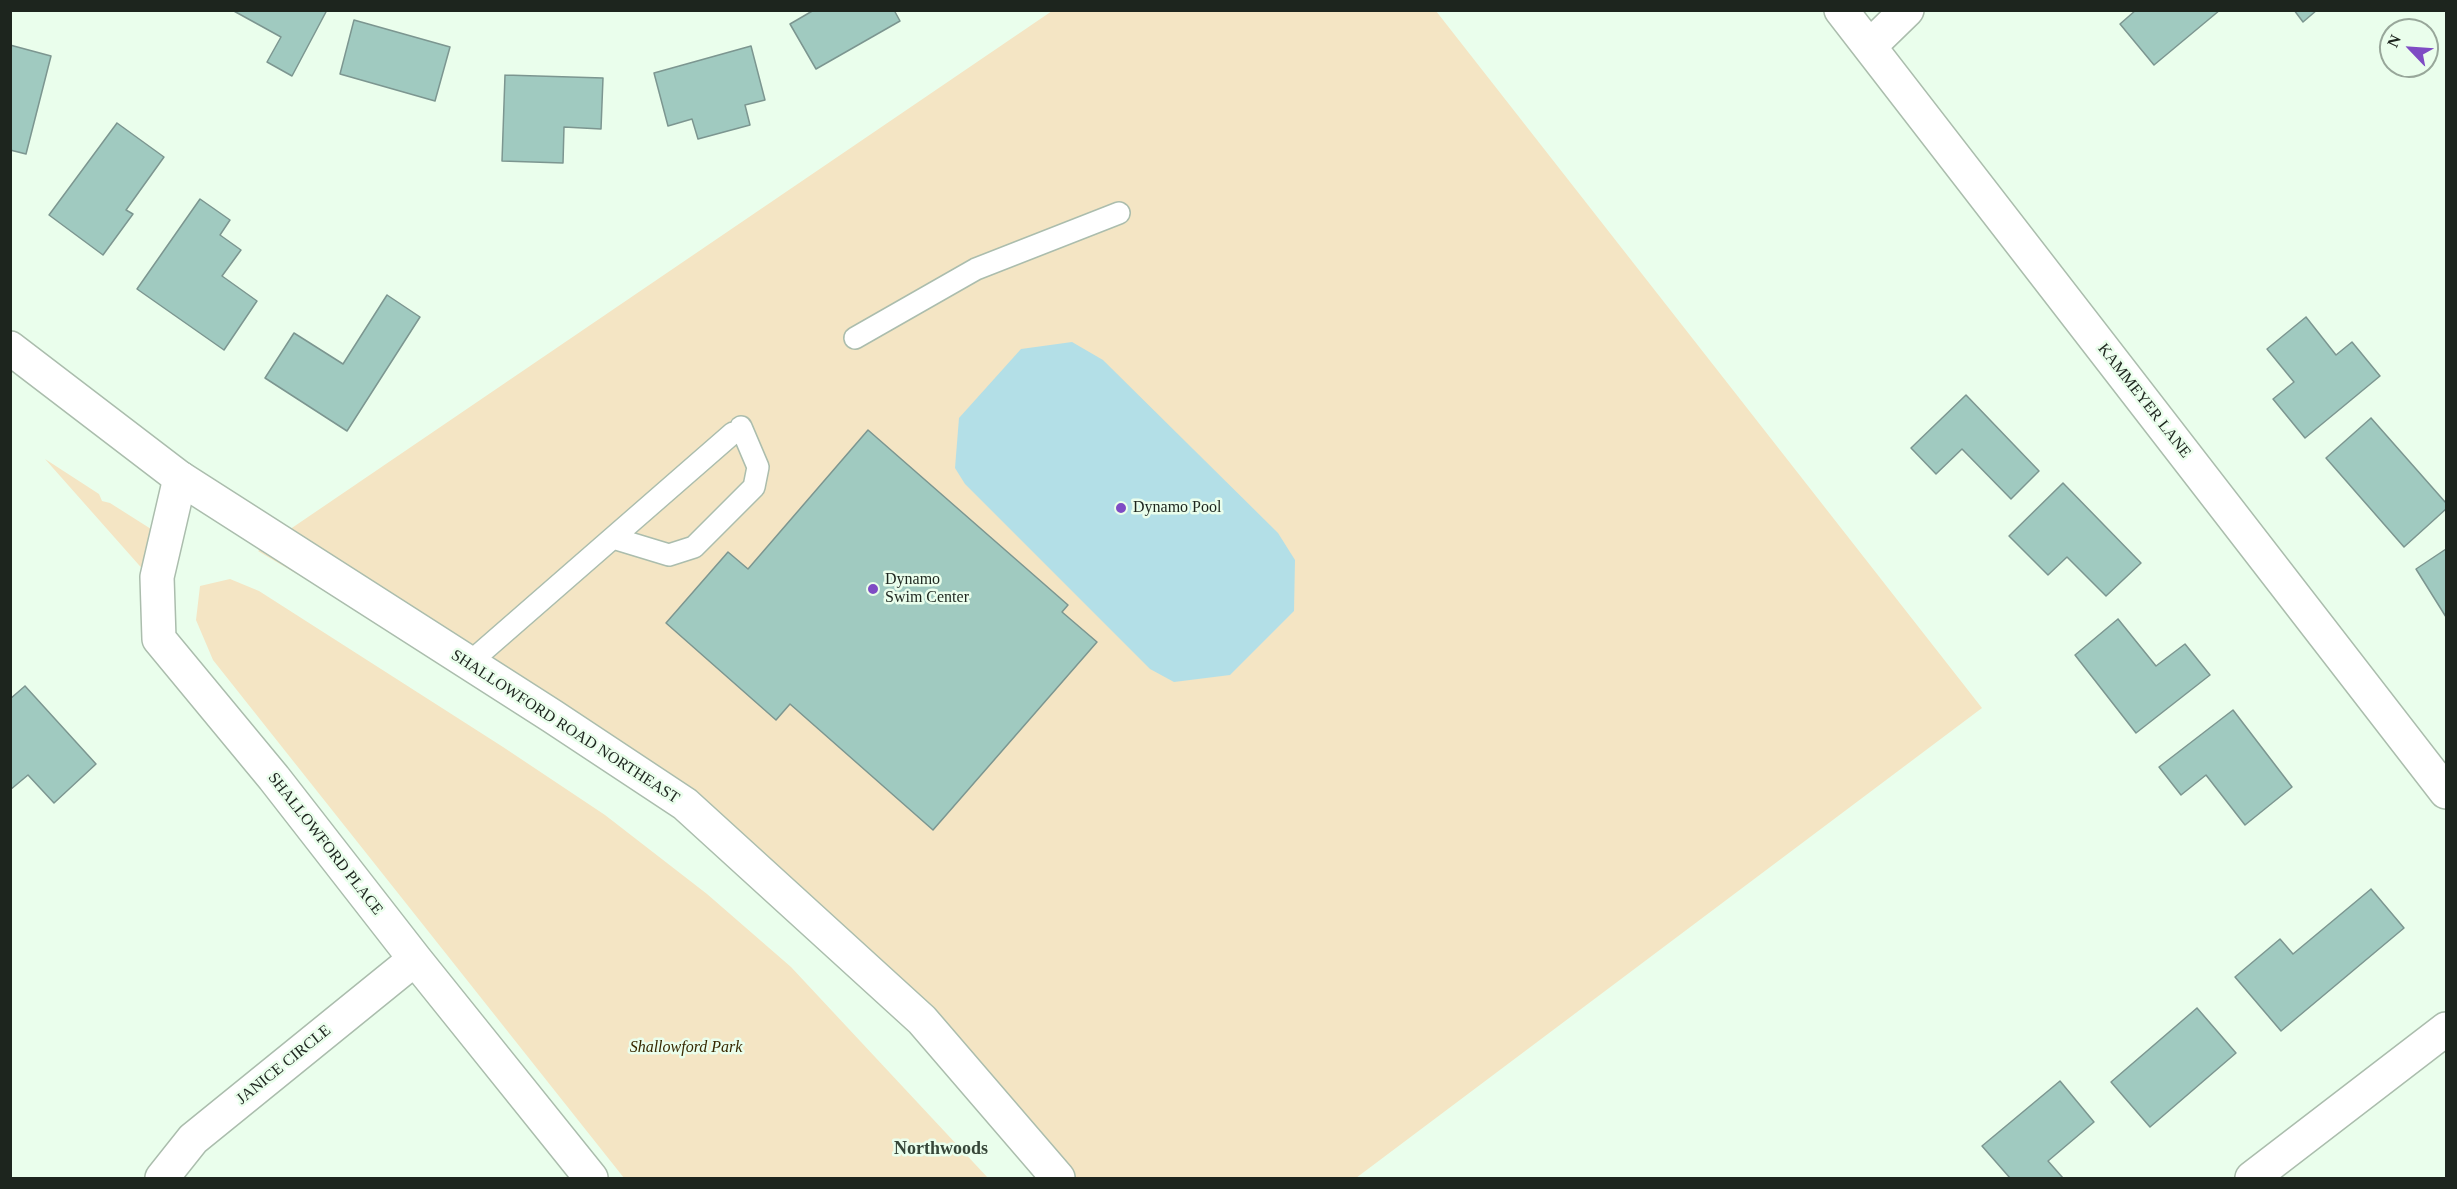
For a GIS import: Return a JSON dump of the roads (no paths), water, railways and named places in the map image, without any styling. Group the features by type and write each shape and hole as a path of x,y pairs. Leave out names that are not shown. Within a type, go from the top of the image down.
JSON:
{"street":[{"name":"KAMMEYER LANE","path":"1841,10 2446,792"},
{"path":"1870,46 1907,10"},
{"name":"SHALLOWFORD ROAD NORTHEAST","path":"10,348 180,477 685,804 922,1020 1058,1179"},
{"name":"SHALLOWFORD PLACE","path":"180,477 157,578 159,639 274,778 591,1179"},
{"name":"JANICE CIRCLE","path":"162,1179 193,1139 415,959"},
{"path":"2252,1179 2446,1029"}],"lane":[{"path":"855,338 976,269 1119,213"},
{"path":"468,664 737,430 758,467 754,487 694,547 669,555 613,538"}],"water":[{"name":"Dynamo Pool","path":"1072,342 1103,360 1278,533 1295,560 1294,611 1230,675 1174,682 1150,669 965,484 955,468 959,418 1021,349"}],"place":[{"name":"Dynamo Pool","path":"1121,508"},
{"name":"Dynamo Swim Center","path":"873,589"}],"district":[{"name":"Northwoods","path":"941,1149"}],"park label":[{"name":"Shallowford Park","path":"686,1048"}]}
